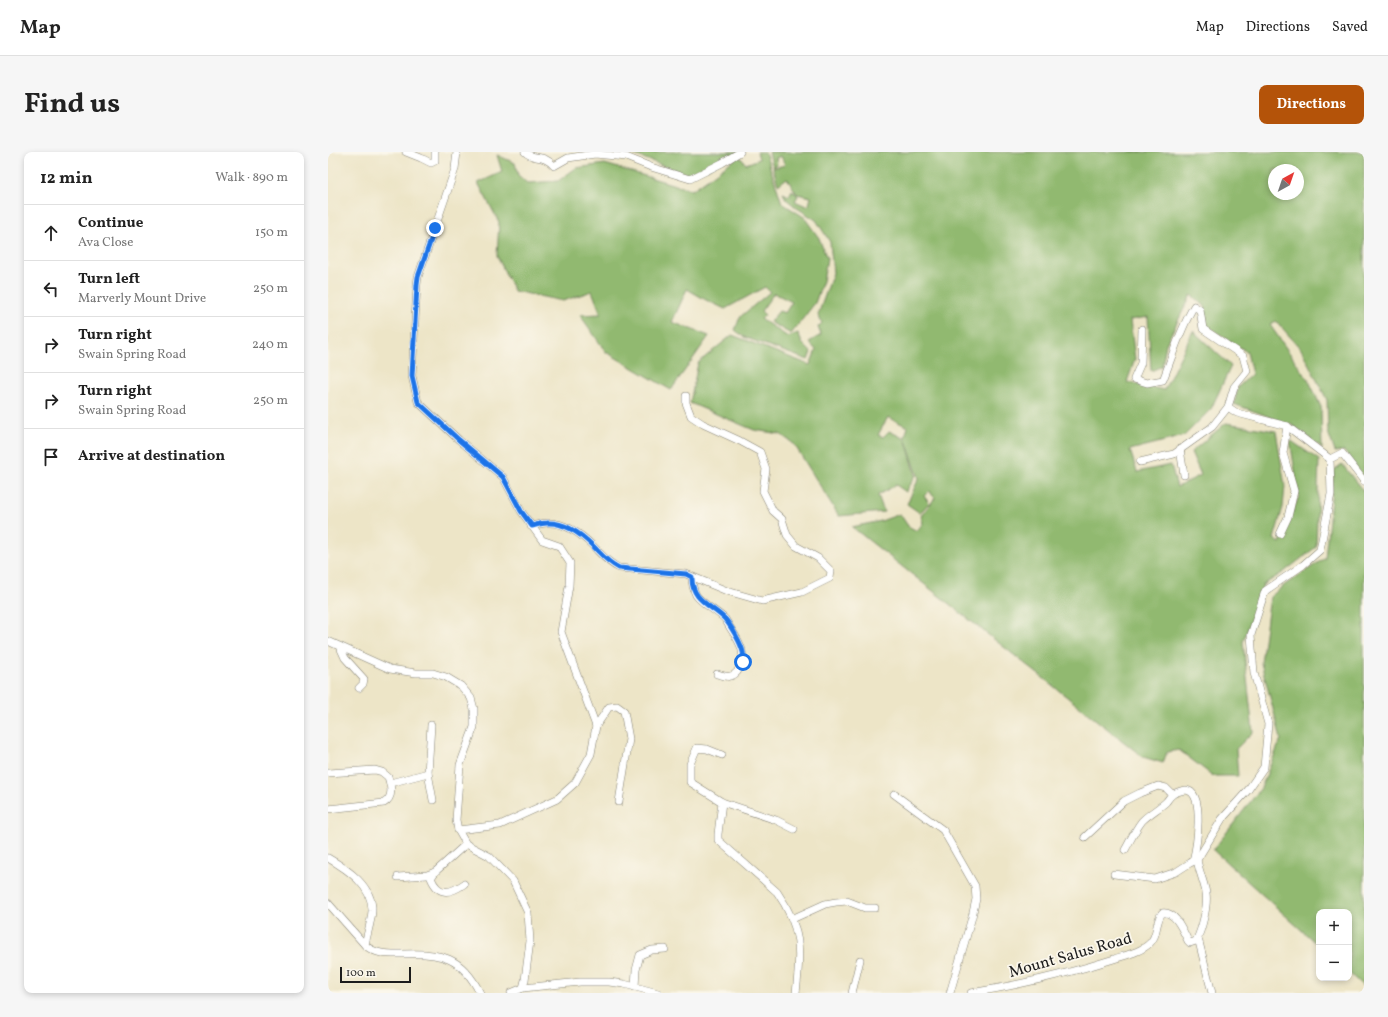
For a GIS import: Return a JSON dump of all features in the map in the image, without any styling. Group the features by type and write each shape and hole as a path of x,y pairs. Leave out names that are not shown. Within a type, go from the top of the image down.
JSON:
{"street":[{"path":"406,152 431,163 435,161 435,152"},
{"path":"457,152 455,169 418,277 412,376 418,402 459,440 503,477 521,511 542,540 559,546 570,563 569,586 561,632 596,726"},
{"path":"525,152 529,156 542,157 549,160 554,166 568,158 595,154 626,157 651,168 690,178 722,163 740,152"},
{"path":"1140,462 1174,454 1212,427 1228,407 1234,387 1247,371 1243,356 1203,328 1200,310 1194,306 1185,320 1176,349 1163,380 1147,383 1134,379 1141,363 1142,329"},
{"path":"532,526 548,522 565,525 593,546 607,561 619,568 686,574 727,591 762,601 802,592 830,578 831,571 818,558 796,546 787,535 782,519 773,511 763,491 766,469 760,452 703,424 691,416 686,403 686,396"},
{"path":"1228,407 1237,413 1287,426 1330,459"},
{"path":"1280,534 1288,517 1294,491 1283,454 1287,426"},
{"path":"1180,449 1184,476"},
{"path":"1330,459 1342,453 1364,481"},
{"path":"1114,874 1155,879 1176,872 1195,861 1222,819 1248,790 1264,767 1268,724 1254,673 1251,635 1265,591 1303,565 1320,550 1331,494 1330,459"},
{"path":"692,577 692,585 697,596 726,620 738,640 743,653 743,662 735,674 729,677 717,674"},
{"path":"328,641 390,669 416,673 433,673 446,677 462,686 471,698 474,709 474,727 460,766 456,820 458,830 466,844 489,856 513,881 528,913 530,941 526,980 523,988"},
{"path":"340,647 345,658 364,679 363,684 359,688"},
{"path":"458,830 500,825 557,799 575,783 588,760 591,754 596,726 609,707 617,706 624,712 629,739 619,802"},
{"path":"431,725 428,773 433,800"},
{"path":"722,755 707,749 697,748 690,764 690,782 722,802 776,820 794,829"},
{"path":"328,773 379,770 385,774 390,783 391,796 388,801 384,803 328,809"},
{"path":"390,783 428,773"},
{"path":"1085,837 1124,801 1140,793 1158,786 1166,788 1172,794"},
{"path":"1125,850 1142,821 1166,802 1172,794 1185,790 1190,791 1197,804 1197,839 1195,861 1206,892 1207,904 1198,938 1212,993"},
{"path":"894,794 943,830 975,886 976,899 972,918 950,993"},
{"path":"722,802 718,840 777,892 795,925 799,944 800,963 796,993"},
{"path":"464,884 450,892 442,890 435,885 431,878 435,872 466,844"},
{"path":"328,858 353,875 367,893 371,901 372,911 365,945"},
{"path":"398,877 427,875 435,872"},
{"path":"792,919 825,904 836,902 848,901 864,908 875,908"},
{"path":"328,903 369,949 378,953 430,954 449,959 463,968 480,993"},
{"name":"Mount Salus Road","path":"971,993 1014,986 1082,969 1141,950 1150,944 1154,939 1157,921 1162,913 1166,912 1176,919 1188,941 1194,942 1198,938"},
{"path":"635,987 636,970 640,955 652,950 665,949"},
{"path":"852,993 860,960"},
{"path":"511,993 523,988 580,982 609,982 635,987 644,992 658,993"}],"green space":[{"path":"627,152 740,152 706,169 688,175"},
{"path":"757,152 765,152 782,203 804,217 819,238 827,259 823,281 815,303 791,334 770,322 779,311 785,313 792,302 774,293 761,311 765,315 761,319 788,337 798,333 802,343 811,352 808,360 744,337 735,330 740,317 770,292 765,287 725,309 687,289 672,322 709,336 671,390 606,352 580,315 601,314 592,291 563,301 514,291 497,256 499,222 478,183 502,172 497,155 515,163 518,175 527,183 558,181 576,168 605,164 692,190 739,156 746,164 759,159"},
{"path":"769,152 1364,152 1364,478 1344,451 1335,452 1328,432 1327,400 1301,349 1276,321 1270,325 1309,381 1321,407 1322,449 1292,425 1234,404 1238,387 1252,374 1247,352 1207,326 1205,306 1191,295 1166,344 1162,366 1151,371 1148,317 1130,320 1135,359 1127,382 1164,390 1193,331 1231,366 1211,409 1184,436 1130,450 1137,472 1171,465 1177,487 1201,475 1191,452 1226,423 1276,431 1285,486 1283,507 1274,539 1280,543 1299,496 1290,440 1319,460 1316,547 1284,572 1263,585 1243,642 1253,732 1236,749 1238,776 1213,776 1179,750 1167,752 1163,763 1143,757 852,527 881,521 900,514 908,526 917,531 923,523 921,516 935,498 929,491 924,496 929,503 920,513 907,504 919,478 906,441 916,475 906,492 896,485 878,495 884,512 839,516 794,444 780,434 754,430 690,403 698,363 732,335 810,365 816,350 809,342 821,335 818,327 822,323 818,315 833,273 830,242 816,220 786,199 783,193 789,196 792,190 798,196 795,201 806,206 809,205 811,197 797,194 787,178 778,185 773,168 785,165 781,156 776,158 777,165 773,167","holes":["888,417 908,427 905,439 889,431 883,437 878,435"]},
{"path":"1342,464 1364,492 1364,987 1352,976 1352,909 1316,909 1316,943 1213,850 1261,788 1281,739 1261,663 1270,597 1286,584 1325,558 1334,470"}],"route":[{"path":"435,228 418,277 417,285 412,376 418,402 459,440 503,477 521,511 532,526 548,522 565,525 593,546 604,559 619,568 686,574 692,577 692,585 697,596 726,620 738,640 743,653 743,662"}]}
